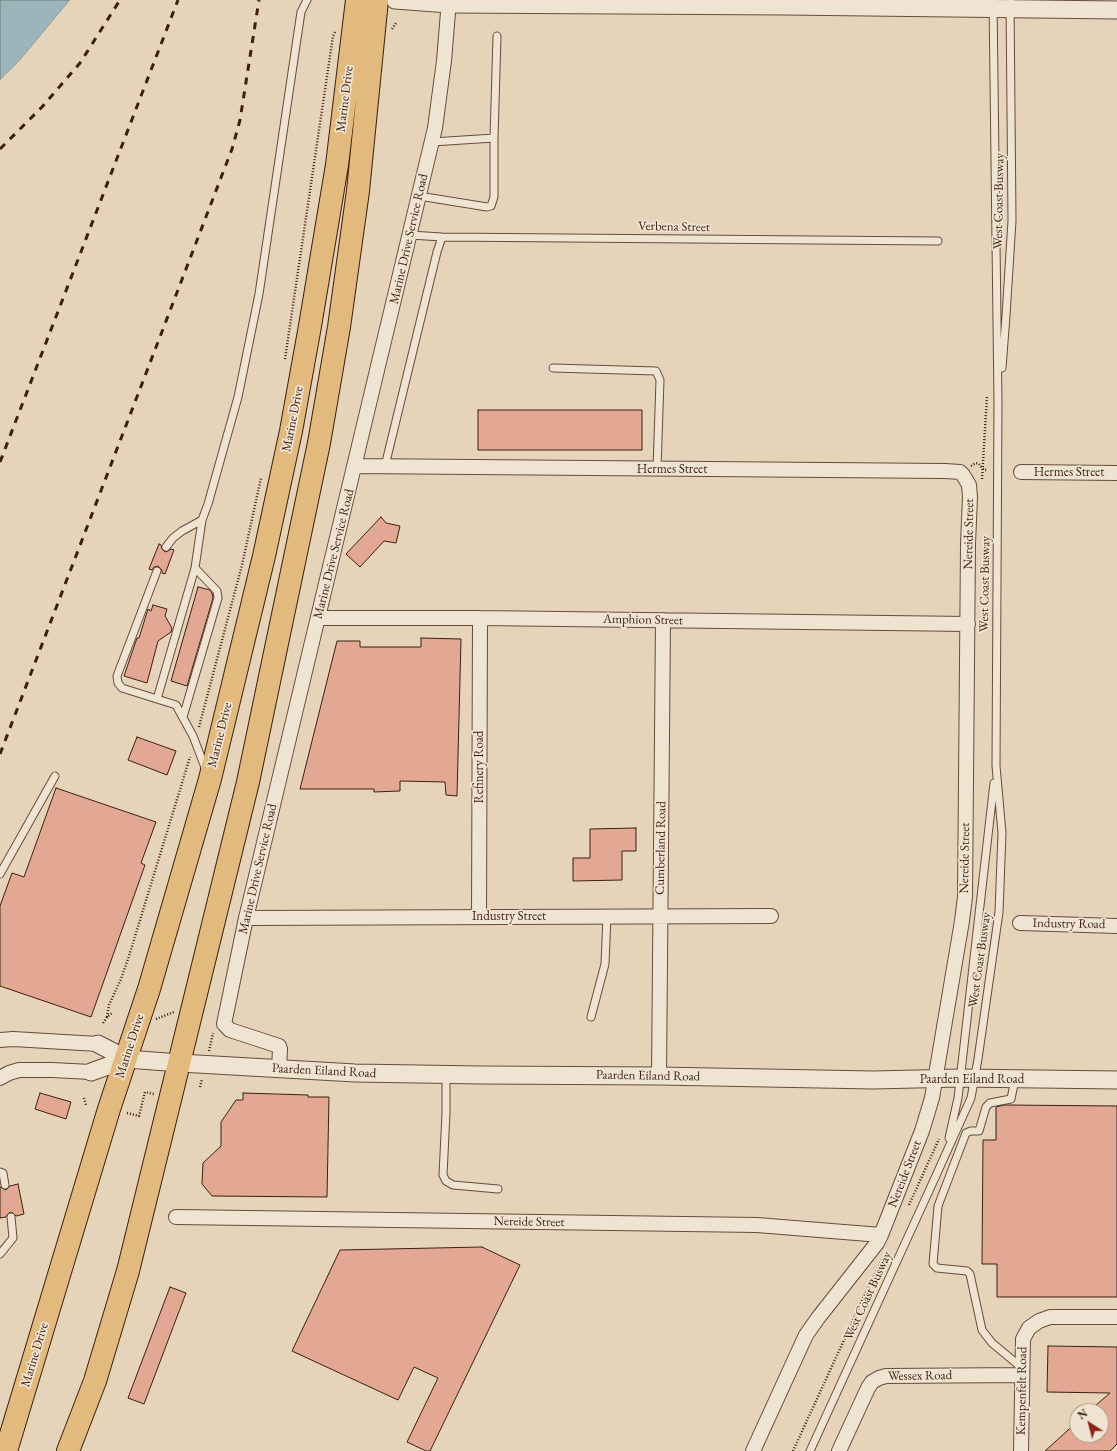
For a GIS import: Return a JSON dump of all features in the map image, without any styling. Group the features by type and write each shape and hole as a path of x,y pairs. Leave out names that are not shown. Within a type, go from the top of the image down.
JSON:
{"main road":[{"name":"Marine Drive","path":"6,1451 109,1109 149,989 210,779 264,556 291,431 337,165 357,0"},
{"name":"Marine Drive","path":"68,1451 95,1381 128,1271 248,782 319,443 339,327 358,191 378,0"}],"street":[{"path":"395,0 449,2 1032,5 1117,10"},
{"name":"Marine Drive Service Road","path":"279,1069 279,1046 230,1030 224,1024 246,918 432,142 444,61 449,2"},
{"name":"Hermes Street","path":"355,466 960,472"},
{"name":"Nereide Street","path":"753,1451 806,1335 877,1243 881,1235 922,1131 937,1078 965,897 970,497 969,485 966,478 960,472"},
{"name":"Hermes Street","path":"1021,472 1117,473"},
{"name":"Amphion Street","path":"319,618 480,618 968,624"},
{"name":"Refinery Road","path":"479,916 480,618"},
{"name":"Cumberland Road","path":"659,1076 663,620"},
{"name":"Industry Street","path":"246,918 771,916"},
{"name":"Industry Road","path":"1020,923 1117,926"},
{"path":"0,1044 7,1039 98,1044 127,1058"},
{"name":"Paarden Eiland Road","path":"127,1058 180,1064 355,1073 873,1080 937,1078 1117,1080"},
{"path":"0,1078 9,1073 24,1070 91,1072 127,1058"},
{"name":"Nereide Street","path":"176,1216 757,1225 881,1235"},
{"name":"Kempenfelt Road","path":"1020,1451 1023,1338 1029,1328 1039,1321 1050,1317 1117,1317"},
{"name":"Wessex Road","path":"839,1451 868,1388 872,1382 879,1378 886,1376 1021,1371"}],"lane":[{"path":"157,699 195,568 202,520 208,504 238,397 257,301 301,12 307,0"},
{"name":"West Coast Busway","path":"810,1451 971,1098 967,1078 996,766 998,402 993,5"},
{"name":"West Coast Busway","path":"998,402 1006,316 1012,221 1010,5"},
{"path":"419,196 487,207 491,206 494,197 497,36"},
{"path":"432,142 494,138"},
{"name":"Verbena Street","path":"410,235 442,237 938,242"},
{"path":"385,466 437,252 442,237"},
{"path":"553,368 656,371 660,380 657,469"},
{"path":"166,547 182,530 202,520"},
{"path":"183,717 218,598 216,591 195,568"},
{"path":"157,572 117,676 118,683 122,688 176,705 193,736 210,779"},
{"name":"West Coast Busway","path":"946,1152 958,1098 967,1078 999,912 1002,833 996,766"},
{"path":"0,874 55,776"},
{"path":"591,1017 605,964 607,916"},
{"path":"446,1075 443,1175 446,1181 453,1185 498,1189"},
{"path":"1015,1079 1011,1099 990,1103 986,1107 979,1131 970,1131 966,1133 938,1206 933,1264 937,1268 967,1271 970,1274 982,1330 992,1343 1021,1371"},
{"path":"0,1172 2,1173 5,1185"},
{"path":"0,1254 13,1238 10,1217"}],"path":[{"path":"391,31 396,23"},
{"path":"284,364 333,36 336,31"},
{"path":"982,466 984,470"},
{"path":"107,1017 109,1005 121,979 129,956 201,719 242,565 263,473"},
{"path":"154,1020 174,1012"},
{"path":"103,1022 112,1013"},
{"path":"126,1113 139,1116 145,1092 154,1094"},
{"path":"84,1098 86,1105"},
{"path":"906,1212 941,1135"},
{"path":"793,1451 861,1304 886,1254"}],"water":[{"path":"0,0 70,0 21,59 0,80"}],"pier":[{"path":"70,0 72,0 23,60 0,82 0,80 21,59"}],"building":[{"path":"478,410 642,410 642,450 478,450"},
{"path":"381,517 386,523 400,526 396,543 384,541 360,567 346,554"},
{"path":"159,544 165,552 171,549 174,550 165,574 162,573 162,570 158,566 154,567 152,570 149,569"},
{"path":"198,587 210,590 213,598 187,686 171,681"},
{"path":"153,605 167,609 165,616 172,628 171,632 158,641 147,683 124,676 137,638 139,638 148,609 151,611"},
{"path":"421,638 461,639 457,796 446,795 445,782 400,781 400,791 374,792 374,789 300,789 337,641 360,641 360,647 421,647"},
{"path":"137,737 176,751 167,775 128,760"},
{"path":"56,788 156,822 141,863 145,865 91,1017 0,986 0,906 12,873 24,877"},
{"path":"636,828 636,851 622,851 622,880 573,881 573,858 590,858 590,829"},
{"path":"40,1093 71,1102 66,1119 35,1109"},
{"path":"243,1093 329,1097 327,1197 212,1196 202,1184 203,1163 221,1146 221,1122 236,1100 243,1100"},
{"path":"1004,1105 1117,1106 1117,1297 997,1297 997,1264 982,1264 983,1140 996,1140 996,1107"},
{"path":"18,1184 24,1214 16,1216 10,1212 6,1217 0,1218 0,1187 6,1190 10,1186"},
{"path":"482,1247 520,1265 430,1451 426,1451 407,1442 438,1378 414,1367 398,1400 292,1351 340,1250"},
{"path":"170,1287 186,1293 144,1404 128,1398"},
{"path":"1048,1346 1117,1347 1117,1444 1110,1451 1045,1451 1069,1429 1069,1443 1109,1443 1109,1403 1098,1403 1110,1393 1047,1392"}],"railway":[{"path":"0,149 42,107 80,63 120,0"},
{"path":"0,462 178,0"},
{"path":"0,754 232,149 240,120 259,0"}]}
